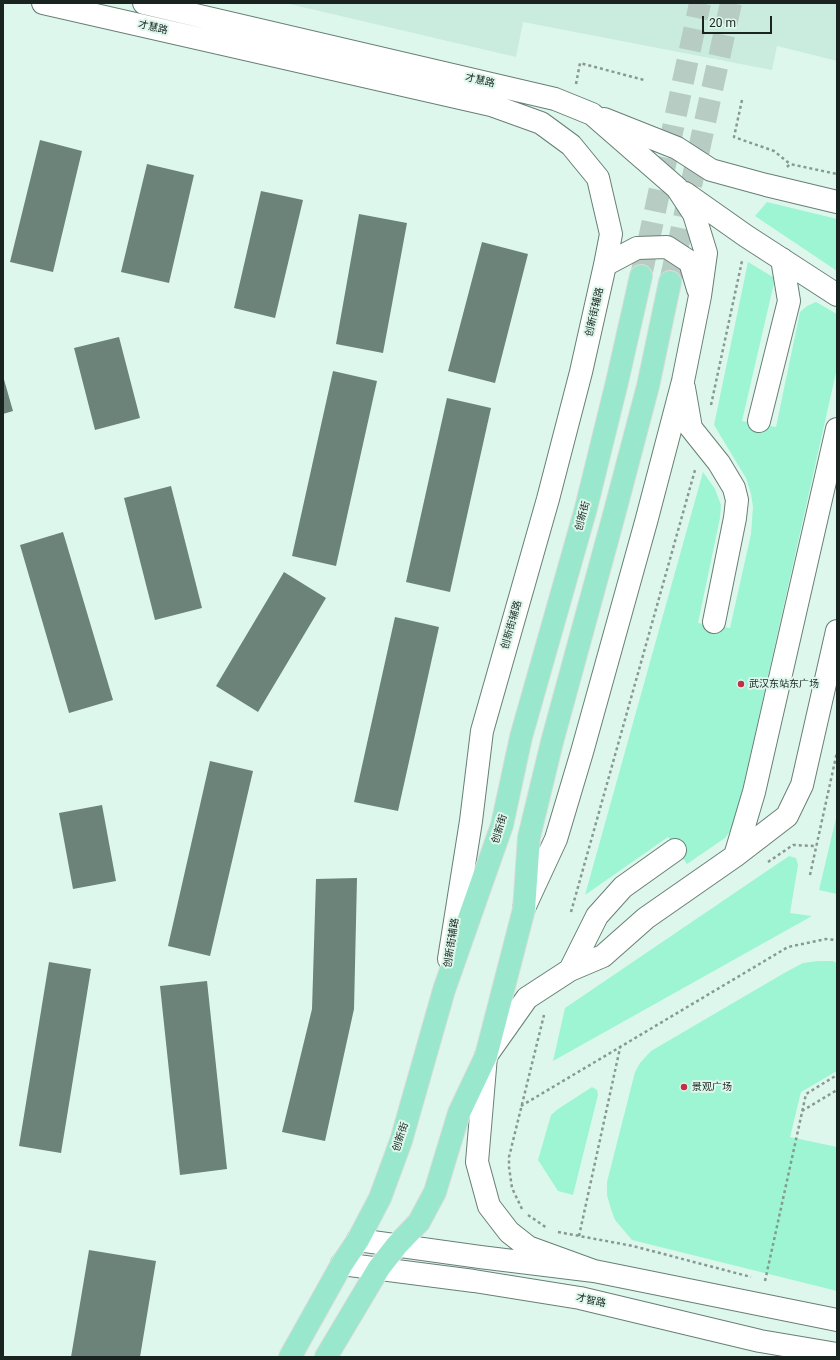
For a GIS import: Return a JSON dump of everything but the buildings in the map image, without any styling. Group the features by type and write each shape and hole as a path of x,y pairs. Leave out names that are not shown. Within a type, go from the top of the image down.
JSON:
{"main road":[{"name":"创新街","path":"290,1357 342,1264 358,1240 380,1198 401,1141 444,990 502,825 522,737 586,508 641,276"},
{"path":"326,1357 379,1268 419,1222 436,1192 459,1113 486,1056 524,909 529,837 552,742 648,386 670,282"}],"street":[{"name":"才慧路","path":"43,3 491,105 541,123 571,145 598,178 610,234 605,265"},
{"name":"才慧路","path":"144,3 555,99 592,114 677,188 694,214 706,253 700,296"},
{"path":"592,114 677,148 711,170 837,202"},
{"path":"677,188 837,295"},
{"path":"524,909 558,832 644,530 683,381 700,296 690,262 667,247 637,248 605,265"},
{"path":"759,421 789,301 782,259"},
{"name":"创新街辅路","path":"444,990 471,821 482,731 548,499 581,372 605,265"},
{"path":"683,381 691,428 719,464 734,488 737,500 735,518 714,622"},
{"path":"735,856 754,792 837,429"},
{"path":"594,1271 528,1247 509,1232 489,1206 477,1162 486,1056 527,998 570,970 603,956 646,918 735,856 787,816 802,785 837,631"},
{"path":"570,970 597,916 623,887 675,850"},
{"path":"358,1240 594,1271 837,1320"},
{"name":"才智路","path":"342,1264 474,1281 580,1298 760,1341 837,1354"}],"path":[{"path":"575,86 580,63 644,80"},
{"path":"742,100 734,137 774,151 790,164"},
{"path":"710,409 742,261"},
{"path":"571,913 695,468"},
{"path":"810,875 837,752"},
{"path":"521,1106 788,947 826,939 837,940"},
{"path":"545,1009 509,1157 509,1168 512,1188 524,1213 550,1230"},
{"path":"579,1236 620,1047"},
{"path":"772,1283 765,1281 806,1094 837,1075"},
{"path":"802,1111 837,1090"},
{"path":"557,1232 633,1246 757,1279"}],"shaded area":[{"path":"285,3 837,3 837,61 777,46 772,70 523,22 516,57"}],"green space":[{"path":"767,202 837,219 837,271 755,216"},
{"path":"748,262 773,277 774,283 742,421 776,427 800,312 807,306 816,302 837,314 837,368 737,814 732,829 725,838 687,864 668,837 585,895 703,472 715,489 721,505 720,518 698,623 730,628 751,534 753,507 746,478 714,425"},
{"path":"837,814 837,894 819,890"},
{"path":"789,856 796,858 798,865 790,913 812,916 553,1061 565,1008"},
{"name":"景观广场","path":"833,961 837,963 837,1071 801,1092 790,1137 837,1147 837,1291 632,1240 615,1220 607,1195 607,1182 635,1072 640,1063 651,1051 786,972 803,963"},
{"path":"592,1087 597,1090 598,1095 573,1195 558,1191 538,1160 551,1115"}],"tunnel":[{"path":"641,276 700,3"},
{"path":"670,282 731,3"}],"place":[{"name":"武汉东站东广场","path":"741,684"},
{"name":"景观广场","path":"684,1087"}]}
